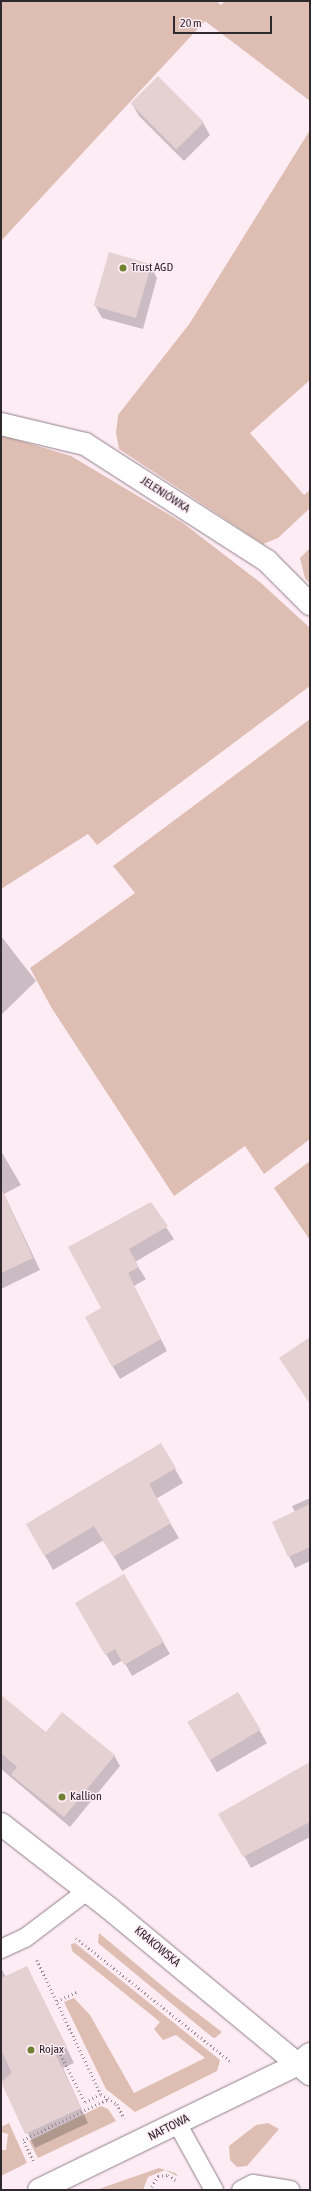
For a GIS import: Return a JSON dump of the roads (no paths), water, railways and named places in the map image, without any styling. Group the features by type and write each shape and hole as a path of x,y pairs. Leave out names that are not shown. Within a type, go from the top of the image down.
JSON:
{"street":[{"name":"JELENIÓWKA","path":"1,424 85,444 267,562 310,604"},
{"name":"KRAKOWSKA","path":"1,1824 306,2064"},
{"name":"NAFTOWA","path":"39,2190 177,2123 306,2064"}],"lane":[{"path":"1,1949 18,1942 87,1891"},
{"path":"177,2123 214,2190"},
{"path":"241,2190 253,2184 291,2190"}],"place":[{"name":"Trust AGD","path":"123,268"},
{"name":"Kallion","path":"62,1797"},
{"name":"Rojax","path":"31,2050"}]}
